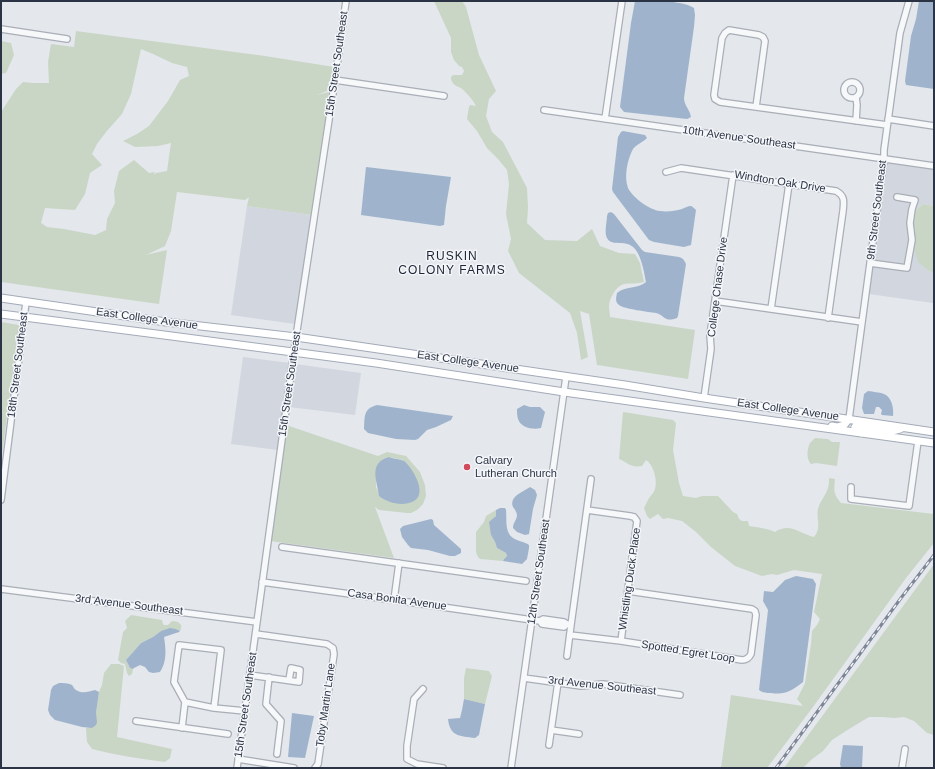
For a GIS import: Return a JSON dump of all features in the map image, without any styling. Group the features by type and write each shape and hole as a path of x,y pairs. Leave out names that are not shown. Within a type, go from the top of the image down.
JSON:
{"main road":[{"name":"East College Avenue","path":"1,298 162,321 296,337 934,432"},
{"name":"East College Avenue","path":"1,314 376,363 564,392 934,443"},
{"path":"790,423 809,422 837,427 844,425 849,419 861,433"},
{"path":"855,426 857,425 892,431 904,427"}],"street":[{"name":"15th Street Southeast","path":"237,768 296,337 346,1"},
{"path":"605,119 622,1"},
{"name":"9th Street Southeast","path":"849,419 884,159 887,122 900,32 909,1"},
{"path":"1,28 67,39"},
{"path":"756,107 765,40 759,35 729,30 722,38 714,95 715,99 720,102 856,121 934,126"},
{"path":"335,80 444,96"},
{"path":"856,96 856,121"},
{"name":"10th Avenue Southeast","path":"544,110 934,166"},
{"name":"Windton Oak Drive","path":"666,172 681,168 836,190 841,194 844,198 844,211 828,318"},
{"name":"College Chase Drive","path":"704,398 711,349 710,334 733,175"},
{"path":"771,309 789,184"},
{"path":"870,263 907,268 912,240 910,223 915,200 897,197"},
{"path":"715,301 862,322"},
{"name":"18th Street Southeast","path":"1,500 26,302"},
{"name":"12th Street Southeast","path":"511,768 566,377"},
{"path":"852,487 852,499 909,506 918,441"},
{"path":"567,656 570,635 569,625 591,479"},
{"name":"Whistling Duck Place","path":"587,510 630,516 634,517 637,521 621,641"},
{"path":"282,547 526,581"},
{"path":"394,600 399,563"},
{"name":"Casa Bonita Avenue","path":"262,582 540,621 542,624 564,627 569,625"},
{"name":"3rd Avenue Southeast","path":"1,589 257,622"},
{"name":"Spotted Egret Loop","path":"570,635 621,641 742,660 746,660 750,657 756,615 755,611 752,609 628,591"},
{"name":"Toby Martin Lane","path":"256,634 327,644 333,648 334,654 318,764 315,768"},
{"path":"182,728 185,702 174,682 179,645 221,650 214,708"},
{"path":"250,674 299,682 300,670 291,668 289,680"},
{"path":"269,677 266,704 281,721 277,754"},
{"name":"3rd Avenue Southeast","path":"524,678 581,686 603,684 680,694"},
{"path":"549,745 558,682"},
{"path":"422,688 414,699 407,746 407,759 417,764 444,768"},
{"path":"185,702 214,708 245,711"},
{"path":"136,722 228,734"},
{"path":"551,730 579,734"},
{"path":"902,768 905,749"},
{"path":"238,759 294,768"}],"shaded area":[{"path":"886,162 934,169 934,206 923,204 914,212 918,201 916,197 895,194 895,199 912,202 909,209 909,240 905,265 873,261"},
{"path":"247,206 312,215 295,324 231,315"},
{"path":"913,245 929,271 934,273 933,303 869,294 872,266 907,271 909,269"},
{"path":"243,357 290,363 278,450 231,444"},
{"path":"295,364 361,373 355,415 289,407"}],"green space":[{"path":"434,1 462,1 466,7 479,55 496,91 489,99 486,116 492,132 503,142 527,188 527,223 545,240 577,241 592,229 600,246 619,253 635,254 640,263 644,282 624,284 618,287 610,300 610,317 695,330 688,379 597,365 589,314 580,311 588,357 581,360 577,333 570,313 519,273 508,251 511,239 506,214 509,184 507,170 487,148 477,131 467,119 470,105 476,106 465,91 457,87 451,81 451,77 453,75 462,75 464,71 462,67 459,66 454,60 451,52 451,38"},
{"path":"76,31 265,56 334,67 327,91 317,95 329,92 312,215 247,206 249,197 245,200 177,192 171,231 165,246 146,255 167,250 159,304 1,282 1,112 16,89 23,82 49,83 48,62 51,44 74,47","holes":["141,49 172,63 187,67 189,76 180,80 168,101 149,126 123,141 135,147 158,146 171,143 167,171 156,173 154,175 155,172 149,173 134,160 119,171 114,191 115,203 107,219 106,230 95,235 47,227 41,223 45,208 75,210 85,194 90,173 102,165 92,154 97,144 122,114 131,94"]},
{"path":"1,41 11,43 14,55 6,73 1,74"},
{"path":"923,204 934,206 934,273 918,262 913,245 912,223 914,212"},
{"path":"1,322 19,325 1,462"},
{"path":"623,412 673,420 676,423 673,450 683,496 696,498 702,496 718,496 733,512 737,514 739,519 742,521 748,521 749,526 775,532 780,529 790,528 814,537 818,530 818,509 828,488 829,478 835,479 835,492 841,503 934,514 934,543 906,578 767,768 721,768 731,695 803,706 797,699 805,683 812,631 820,619 814,612 822,574 794,570 777,575 772,574 762,576 735,566 682,521 668,518 663,519 658,514 650,519 644,508 654,492 656,485 651,465 646,460 642,466 635,466 619,459"},
{"path":"286,425 378,456 387,452 406,456 420,472 425,485 426,496 423,504 417,510 407,513 379,510 375,507 394,558 270,541","holes":["389,457 403,460 379,494 376,487 376,481"]},
{"path":"815,438 828,439 832,442 840,442 837,466 816,463 811,464 809,462 808,448 810,443"},
{"path":"496,510 491,535 497,548 506,553 507,556 503,561 480,559 476,552 476,532 484,522 486,516"},
{"path":"934,564 934,735 927,733 914,721 904,717 869,717 832,740 823,751 803,768 784,768"},
{"path":"131,615 162,620 164,625 168,625 172,621 180,623 181,629 180,631 176,629 161,631 141,643 126,660 130,668 133,669 132,674 129,676 125,664 118,660 123,632 127,628 125,621"},
{"path":"111,664 119,664 124,666 117,737 172,749 170,758 165,762 128,757 92,749 87,742 86,728 92,727 96,720 99,692 104,673"},
{"path":"466,668 489,671 492,676 485,704 464,699 464,678"}],"water":[{"path":"635,1 674,2 689,5 694,8 694,27 684,98 691,117 687,119 624,112 620,107"},
{"path":"919,1 934,1 934,89 906,85 905,81 911,36"},
{"path":"623,131 645,135 647,138 635,147 631,153 626,174 630,192 647,206 656,210 671,211 691,206 694,208 696,210 691,245 684,247 649,240 613,192 612,189 618,137"},
{"path":"366,167 451,177 444,225 440,226 361,215"},
{"path":"611,212 645,252 679,257 684,260 686,264 677,318 670,320 656,313 626,308 617,303 617,293 624,289 639,286 646,282 643,267 637,251 630,245 611,242 606,236 607,216 608,213"},
{"path":"868,391 884,394 889,398 892,404 893,416 882,415 882,410 879,407 876,407 874,414 864,414 862,408 864,394"},
{"path":"377,405 453,416 451,420 427,430 418,439 396,439 368,433 364,429 367,411"},
{"path":"524,405 530,407 540,407 545,412 541,428 528,428 520,422 517,417 517,409"},
{"path":"389,457 404,461 414,473 418,483 419,493 417,499 414,501 400,504 387,501 379,496 375,473 376,468 378,463"},
{"path":"530,487 535,490 537,495 529,534 525,535 517,532 513,528 517,516 512,503 517,495"},
{"path":"505,508 506,510 507,528 510,535 513,538 529,545 527,559 522,564 503,561 507,556 506,553 497,548 491,535 489,522 496,516 496,510"},
{"path":"431,519 433,520 434,525 461,549 461,553 455,556 450,556 428,550 411,548 408,545 402,537 400,529 403,526"},
{"path":"796,576 813,579 816,584 803,682 785,693 766,693 759,690 768,610 763,601 764,591 773,592 785,580"},
{"path":"170,628 180,631 164,637 165,660 160,672 149,672 145,667 140,665 133,669 130,668 126,660 141,643 161,631"},
{"path":"59,683 70,684 75,690 81,692 95,690 99,692 96,725 92,728 82,727 55,720 50,715 48,710 51,690 53,686"},
{"path":"464,699 485,704 479,735 475,738 460,736 453,732 449,725 448,719 460,718"},
{"path":"292,713 314,716 305,758 288,757"},
{"path":"843,745 863,746 862,768 841,768 840,764"}],"railway":[{"path":"776,768 934,555"}],"place":[{"name":"Calvary Lutheran Church","path":"467,467"}],"district":[{"name":"RUSKIN COLONY FARMS","path":"452,264"}]}
